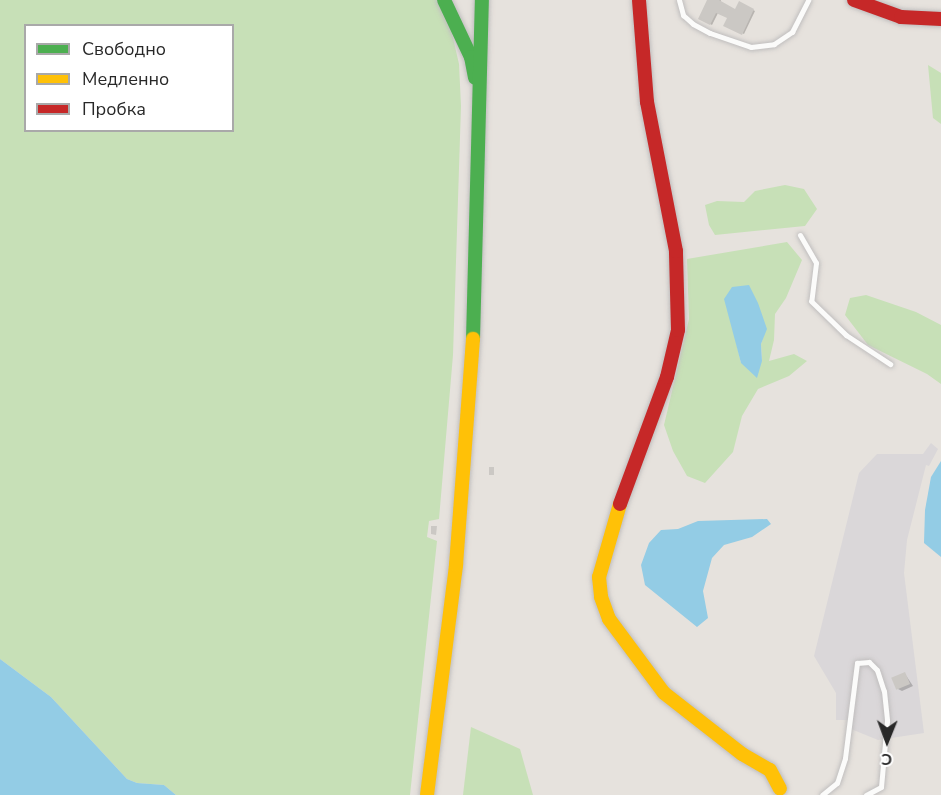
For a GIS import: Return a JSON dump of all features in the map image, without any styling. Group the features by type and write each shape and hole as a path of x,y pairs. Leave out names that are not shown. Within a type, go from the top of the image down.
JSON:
{"main road":[{"path":"444,0 471,57 480,130"},
{"path":"427,795 456,565 469,418 480,130 482,0"},
{"path":"482,42 488,28 492,0"},
{"path":"639,0 647,102 676,251 678,330 668,377 645,432 614,520 599,577 602,597 609,619 664,693 724,741 770,770 780,789"},
{"path":"854,0 901,17 941,20"}],"lane":[{"path":"679,0 683,15 693,24 710,33 751,47 774,44 792,32 808,0"},
{"path":"800,235 816,262 811,301 846,335 890,364"},
{"path":"822,795 837,783 845,758 857,663 869,662 877,670 884,691 887,721 881,787 866,795"}],"shaded area":[{"path":"931,443 938,449 929,466 926,465 907,540 904,573 924,733 878,740 851,729 852,720 836,720 836,693 814,656 859,473 877,454 923,454"}],"green space":[{"path":"0,0 437,0 450,25 459,64 461,106 453,355 439,519 429,521 427,537 437,541 410,795 176,795 164,785 137,783 127,779 51,697 0,659"},
{"path":"928,65 941,73 941,124 933,118"},
{"path":"785,185 804,189 817,209 805,226 715,235 709,225 705,205 717,201 744,202 755,191"},
{"path":"787,242 802,260 786,298 775,314 774,340 769,361 794,354 807,361 789,376 758,389 742,416 733,452 705,483 687,476 673,451 664,425 689,319 687,259","holes":["766,329 761,344 762,361 741,363 736,342"]},
{"path":"866,295 916,312 941,325 941,384 927,374 868,345 845,315 850,298"},
{"path":"471,727 520,749 533,795 463,795"}],"water":[{"path":"749,285 767,329 761,344 762,361 757,378 741,363 724,299 732,287"},
{"path":"941,461 941,557 924,543 925,510 931,477"},
{"path":"767,519 771,524 752,537 724,545 712,558 703,591 708,618 697,627 645,585 641,565 649,543 661,530 678,529 698,521"},
{"path":"0,659 51,697 127,779 137,783 164,785 176,795 0,795"}],"building":[{"path":"707,0 719,0 735,9 739,1 754,9 742,35 723,26 727,18 716,13 710,25 698,19"},
{"path":"489,467 494,467 494,475 489,475"},
{"path":"431,526 437,526 436,535 431,534"},
{"path":"905,672 910,684 896,690 891,678"}],"traffic: fast":[{"path":"444,0 471,57 475,78"},
{"path":"473,339 482,0"}],"traffic: slow":[{"path":"427,795 456,565 473,339"},
{"path":"620,504 599,577 601,597 609,619 664,693 742,754 770,770 780,789"}],"traffic: jam":[{"path":"620,504 667,377 678,330 676,251 647,102 639,0"},
{"path":"854,0 901,17 941,19"}]}
